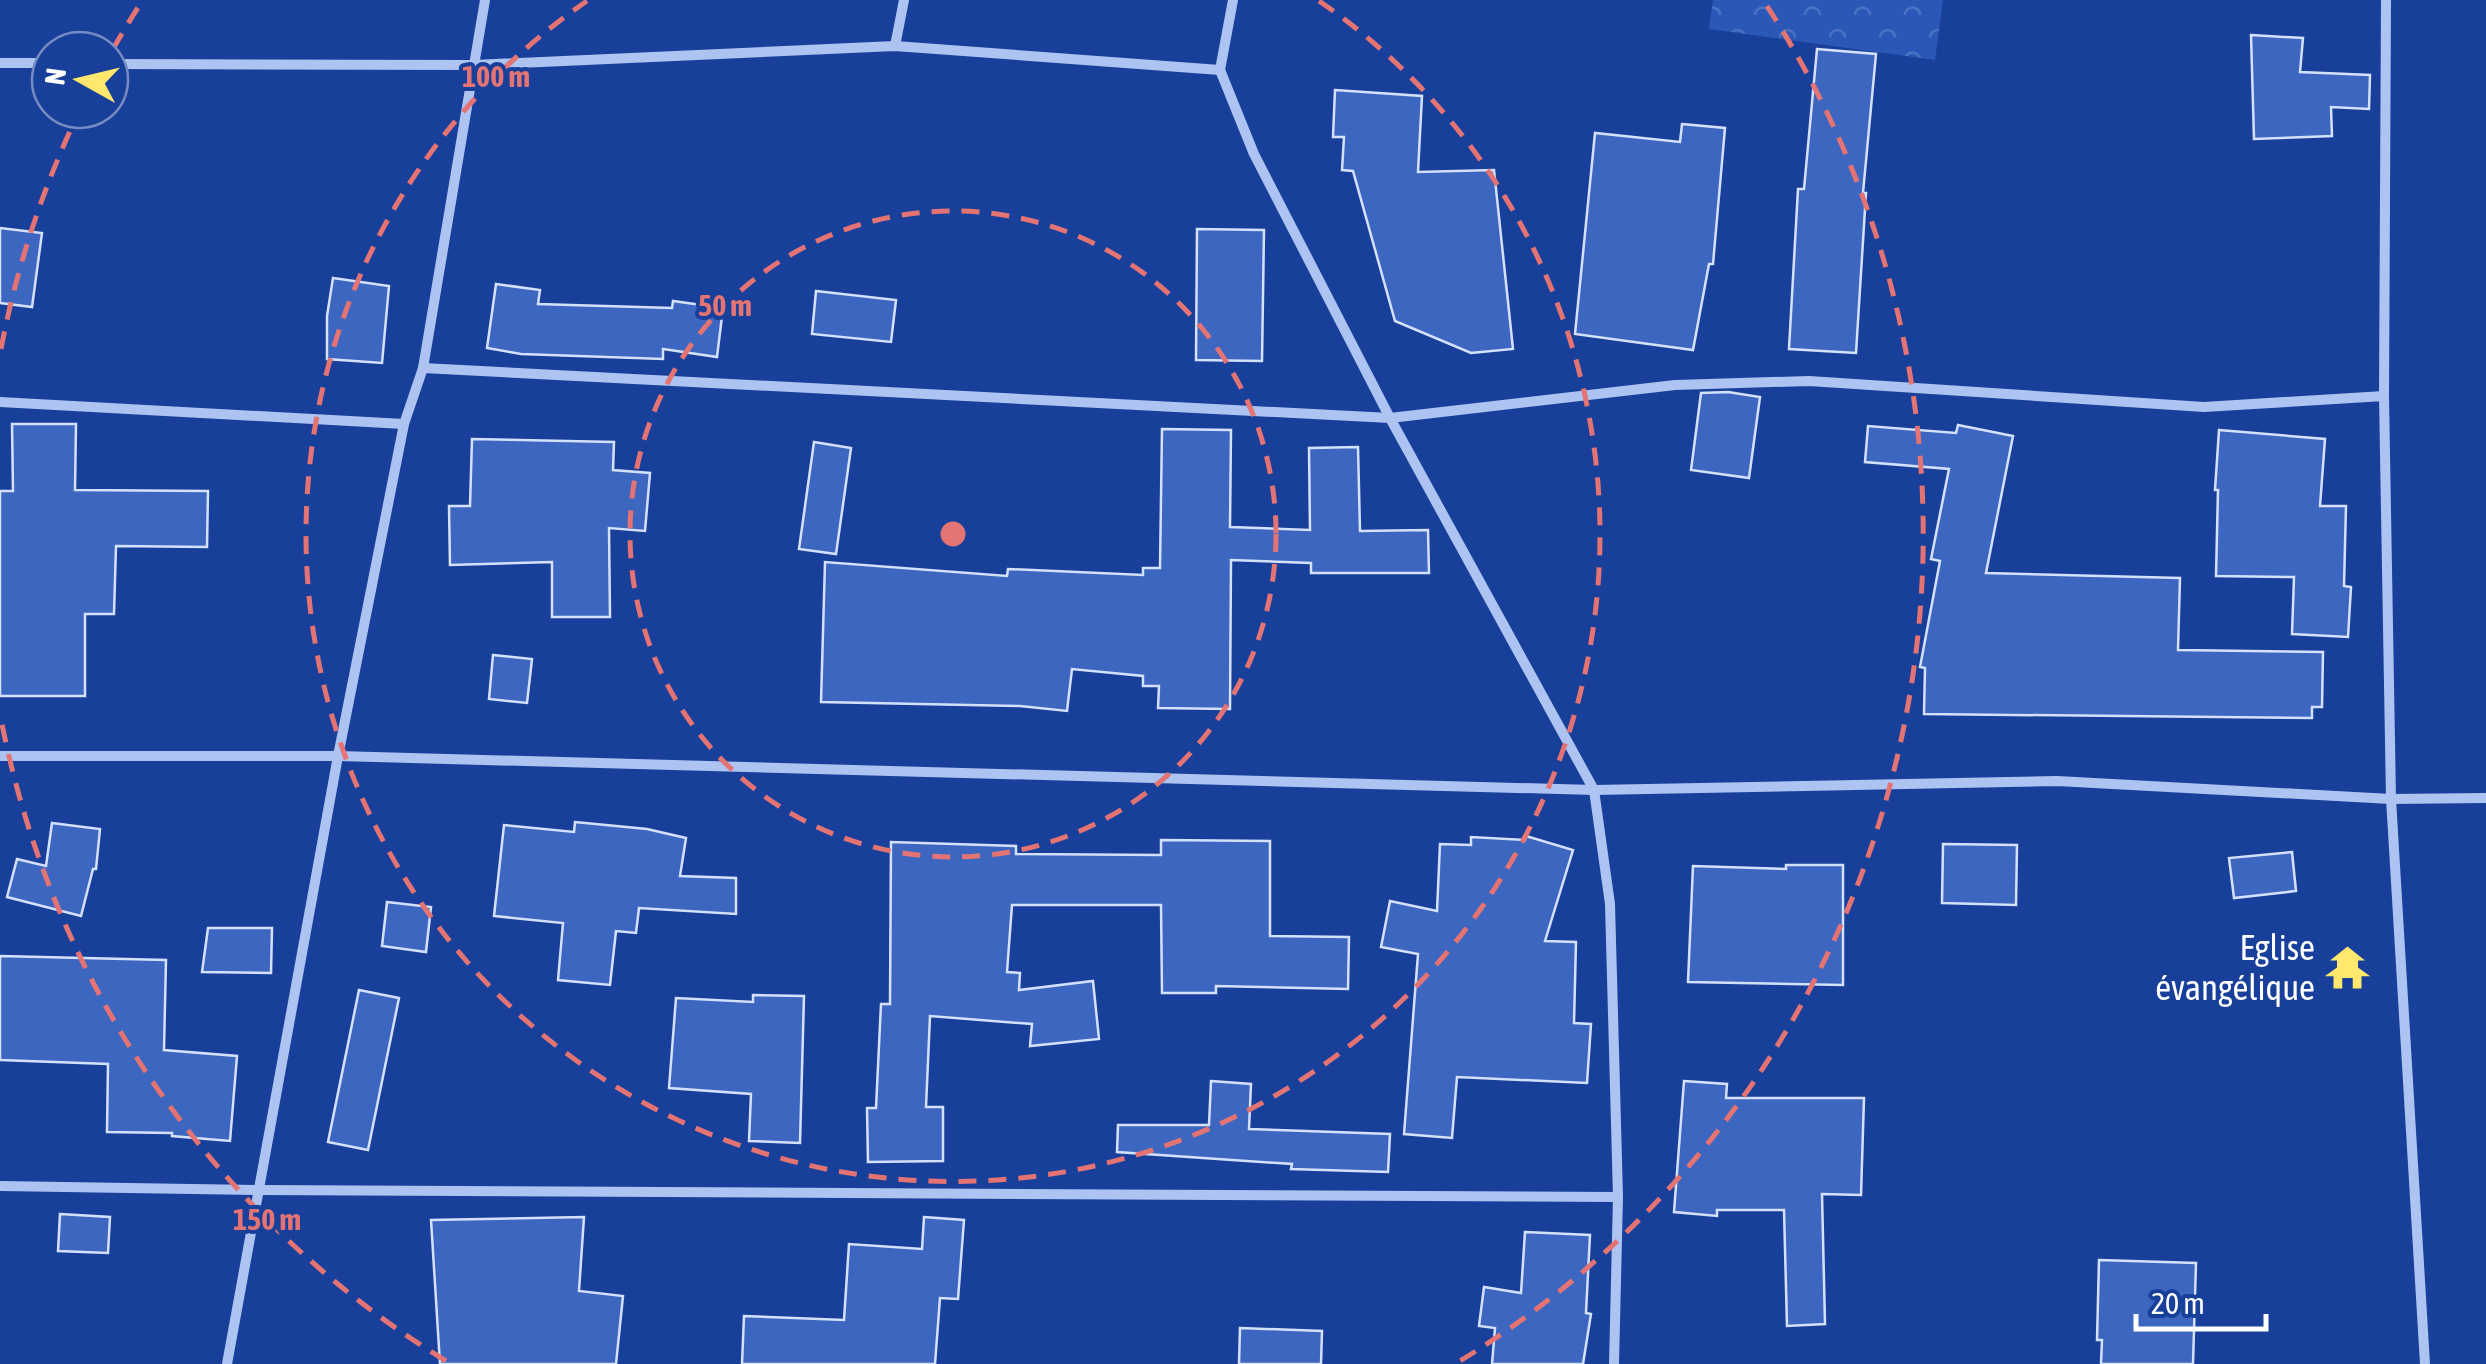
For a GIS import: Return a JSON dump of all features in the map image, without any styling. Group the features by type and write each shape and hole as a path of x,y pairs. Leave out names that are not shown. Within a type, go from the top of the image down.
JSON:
{"street":[{"path":"226,1364 338,756 404,424 422,368 485,0"},
{"path":"895,46 904,0"},
{"path":"1232,0 1220,70 1254,154 1390,418 1594,790 1610,904 1618,1197 1614,1364"},
{"path":"2386,0 2384,396 2391,799 2425,1364"},
{"path":"130,64 474,65 895,46 1220,70"},
{"path":"0,63 30,63"},
{"path":"422,368 1390,418 1674,386 1809,381 2204,407 2384,396"},
{"path":"0,402 404,424"},
{"path":"0,756 338,756 1594,790 2058,782 2391,799 2486,798"},
{"path":"0,1186 1618,1197"}],"green space":[{"path":"1713,0 1943,0 1935,60 1709,29"}],"building":[{"path":"2251,35 2303,38 2300,72 2370,75 2369,109 2331,107 2332,136 2254,139"},
{"path":"1817,49 1876,54 1863,193 1856,353 1789,349 1798,189 1804,189"},
{"path":"1335,90 1422,96 1418,172 1494,170 1513,349 1471,353 1395,321 1353,171 1342,170 1344,137 1333,137"},
{"path":"1682,124 1725,128 1713,264 1709,264 1693,350 1575,334 1595,133 1680,142"},
{"path":"0,228 42,233 32,307 0,303"},
{"path":"1197,229 1264,230 1262,361 1196,360"},
{"path":"333,278 389,286 382,363 327,359 327,316"},
{"path":"496,284 540,290 538,304 672,308 673,301 723,308 717,357 663,349 663,359 521,354 487,348"},
{"path":"816,291 896,300 891,342 812,334"},
{"path":"1701,393 1760,397 1749,478 1691,470"},
{"path":"12,424 76,424 75,490 208,491 207,547 116,546 114,614 85,614 85,696 0,696 0,491 13,491"},
{"path":"1958,425 2013,436 1986,573 2180,578 2178,650 2323,652 2322,707 2312,707 2312,718 1924,714 1925,668 1920,667 1940,561 1931,559 1949,469 1865,462 1868,426 1956,433"},
{"path":"1162,429 1231,430 1230,527 1310,530 1309,448 1358,447 1360,531 1428,530 1429,573 1311,573 1311,563 1231,560 1230,709 1158,708 1159,686 1143,686 1143,676 1072,669 1067,711 1020,706 821,702 825,562 1007,576 1008,569 1143,575 1143,568 1160,568"},
{"path":"2219,430 2325,439 2320,506 2346,506 2344,586 2351,587 2348,637 2292,634 2294,577 2216,576"},
{"path":"472,439 614,442 613,470 650,473 645,531 609,528 610,617 552,617 552,562 450,565 449,506 470,506"},
{"path":"814,442 851,448 836,554 799,549"},
{"path":"493,655 532,659 527,703 489,699"},
{"path":"575,822 647,829 686,838 680,876 736,878 736,914 639,908 636,933 616,931 610,985 558,980 563,923 494,916 504,825 574,832"},
{"path":"52,823 100,829 96,869 81,916 7,897 17,859 46,866"},
{"path":"1526,836 1573,850 1545,941 1576,942 1574,1023 1591,1024 1587,1083 1457,1077 1452,1138 1404,1134 1418,954 1381,947 1390,901 1437,911 1440,844 1471,845 1471,837 1525,840"},
{"path":"1161,840 1270,841 1270,936 1349,937 1348,989 1216,986 1216,993 1162,993 1161,905 1012,905 1007,972 1020,973 1019,990 1093,981 1099,1039 1030,1046 1032,1024 930,1016 926,1107 943,1107 943,1161 868,1162 867,1108 876,1108 881,1004 890,1004 891,842 1016,846 1016,854 1161,855"},
{"path":"1943,844 2017,845 2016,905 1942,903"},
{"path":"2292,852 2296,891 2234,898 2229,858"},
{"path":"1786,865 1843,865 1843,985 1688,982 1693,866 1786,869"},
{"path":"387,902 431,907 426,952 382,946"},
{"path":"208,928 272,928 271,973 202,972"},
{"path":"0,956 166,960 164,1050 237,1056 230,1141 172,1133 107,1132 108,1064 0,1060"},
{"path":"359,990 399,998 368,1150 328,1142"},
{"path":"753,995 804,996 800,1143 749,1141 751,1094 669,1088 676,998 753,1002"},
{"path":"1211,1081 1251,1084 1249,1129 1390,1134 1388,1172 1291,1169 1292,1164 1117,1152 1118,1125 1209,1125"},
{"path":"1684,1081 1727,1084 1726,1098 1864,1098 1861,1195 1822,1194 1825,1324 1787,1326 1784,1210 1717,1210 1717,1216 1674,1212"},
{"path":"60,1214 110,1217 108,1253 58,1251"},
{"path":"584,1217 579,1291 623,1296 616,1364 440,1364 431,1220"},
{"path":"924,1217 964,1220 958,1299 940,1298 935,1364 742,1364 744,1316 844,1320 849,1244 922,1249"},
{"path":"1525,1232 1590,1235 1586,1313 1591,1314 1583,1364 1492,1364 1495,1328 1479,1326 1484,1287 1521,1293"},
{"path":"2099,1260 2196,1263 2193,1364 2101,1364 2102,1340 2097,1340"},
{"path":"1240,1328 1322,1331 1321,1364 1239,1364"}],"place":[{"name":"Eglise évangélique","path":"2348,968"}]}
